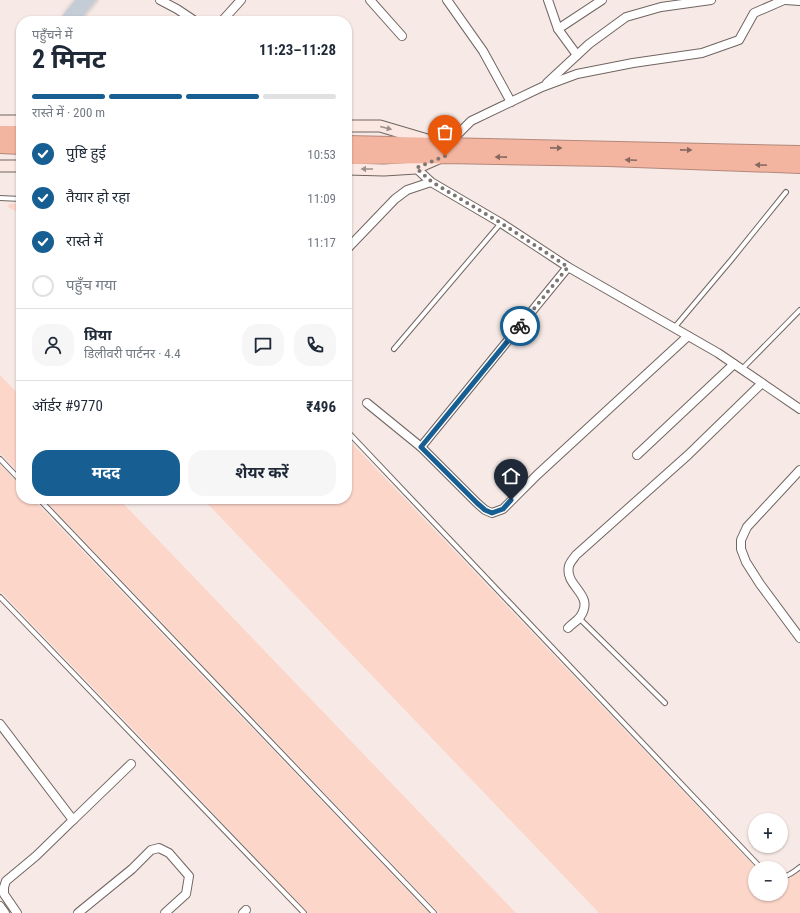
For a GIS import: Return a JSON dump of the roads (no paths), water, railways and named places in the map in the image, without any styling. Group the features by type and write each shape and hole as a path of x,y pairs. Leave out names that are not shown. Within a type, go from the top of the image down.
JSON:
{"highway":[{"path":"0,133 16,133"},
{"path":"352,143 608,159 800,166"},
{"path":"0,146 16,147"},
{"path":"352,157 446,150 800,153"}],"street":[{"path":"160,0 188,16"},
{"path":"227,16 241,0"},
{"path":"370,0 402,36"},
{"path":"447,0 483,51 511,102"},
{"path":"548,0 558,29 577,55"},
{"path":"558,29 602,0"},
{"path":"542,87 589,44 626,17 661,7 711,0"},
{"path":"352,169 384,170 416,168 446,150 471,121 542,87 577,74 633,63 702,53 739,40 754,13 785,0 800,1"},
{"path":"0,121 16,121"},
{"path":"352,126 380,126 446,150"},
{"path":"0,166 16,166"},
{"path":"416,168 432,182 501,223 568,267 718,353 800,409"},
{"path":"352,244 395,199 407,190 432,182"},
{"path":"421,447 568,267"},
{"path":"367,403 421,447 477,503 485,510 492,513 503,509 537,475 688,336"},
{"path":"637,455 734,364"},
{"path":"568,628 579,618 585,603 581,593 571,581 568,573 570,564 576,555 688,455 762,383"},
{"path":"800,470 747,527 741,540 741,548 746,562 760,584 800,638"},
{"path":"0,724 73,820"},
{"path":"17,913 4,894 6,881 36,856 131,764"},
{"path":"78,913 132,869 151,850 159,848 169,853 189,876 186,894 165,913"},
{"path":"0,906 5,913"}],"lane":[{"path":"674,328 786,192"},
{"path":"0,198 16,199"},
{"path":"394,348 501,223"},
{"path":"742,369 800,310"},
{"path":"352,436 754,861"},
{"path":"0,459 16,476"},
{"path":"44,504 434,913"},
{"path":"0,597 304,913"},
{"path":"579,618 665,702"},
{"path":"788,875 800,867"}]}
